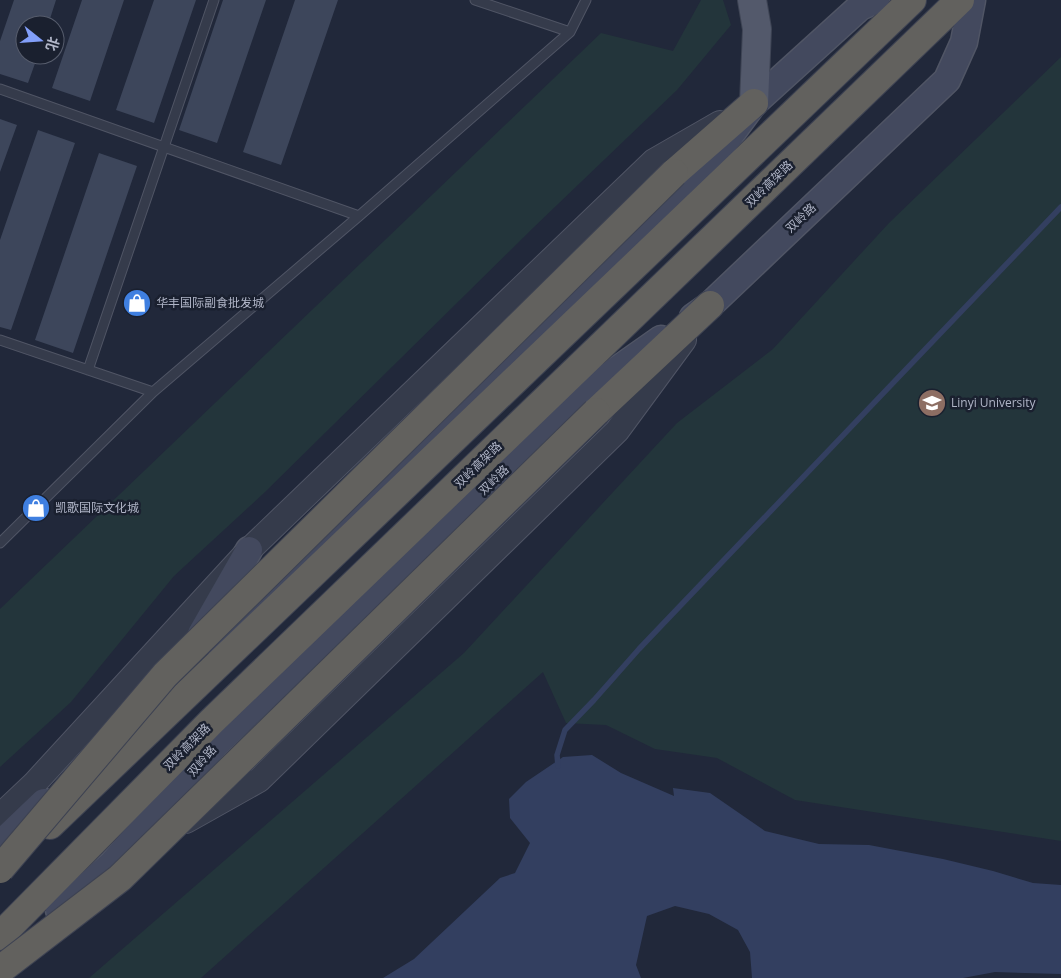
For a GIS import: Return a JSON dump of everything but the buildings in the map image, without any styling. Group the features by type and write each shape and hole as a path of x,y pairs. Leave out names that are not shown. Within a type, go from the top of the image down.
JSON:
{"highway":[{"path":"0,873 912,0"},
{"name":"双岭高架路","path":"0,936 219,714 960,0"},
{"path":"0,869 165,675 674,173 754,103"},
{"path":"0,970 120,878 596,412 710,304"}],"main road":[{"path":"752,0 757,30 754,103"},
{"path":"0,844 285,578 689,191 754,103 860,7 876,0"},
{"name":"双岭路","path":"0,961 116,859 216,744 587,391 710,304 947,80 964,42 972,0"},
{"path":"174,682 249,550"}],"street":[{"path":"0,816 34,784 249,550 654,161 754,103"},
{"path":"116,859 259,780 617,431 710,304"}],"lane":[{"path":"88,370 214,0"},
{"path":"475,0 570,32"},
{"path":"0,543 152,392 359,216 570,32 586,0"},
{"path":"0,89 359,216"},
{"path":"0,340 152,392"}],"shaded area":[{"path":"701,0 723,0 731,25 677,90 533,228 264,493 174,576 71,702 0,767 0,609 601,33 673,51"},
{"path":"1061,57 1061,841 795,800 717,758 655,749 606,725 566,723 543,672 201,978 89,978 464,653 677,423 773,349 889,223"}],"water":[{"path":"592,755 621,773 674,796 673,788 710,793 765,831 819,844 869,845 943,859 1033,883 1061,885 1061,974 995,972 963,978 752,978 750,952 738,930 709,914 675,906 647,916 636,965 641,978 383,978 414,959 500,878 515,873 530,843 510,818 509,799 526,782 563,757"}],"waterway":[{"path":"558,766 557,755 565,730 639,649 1061,207"}],"place":[{"name":"华丰国际副食批发城","path":"137,303"},
{"name":"Linyi University","path":"932,403"},
{"name":"凯歌国际文化城","path":"36,508"}]}
